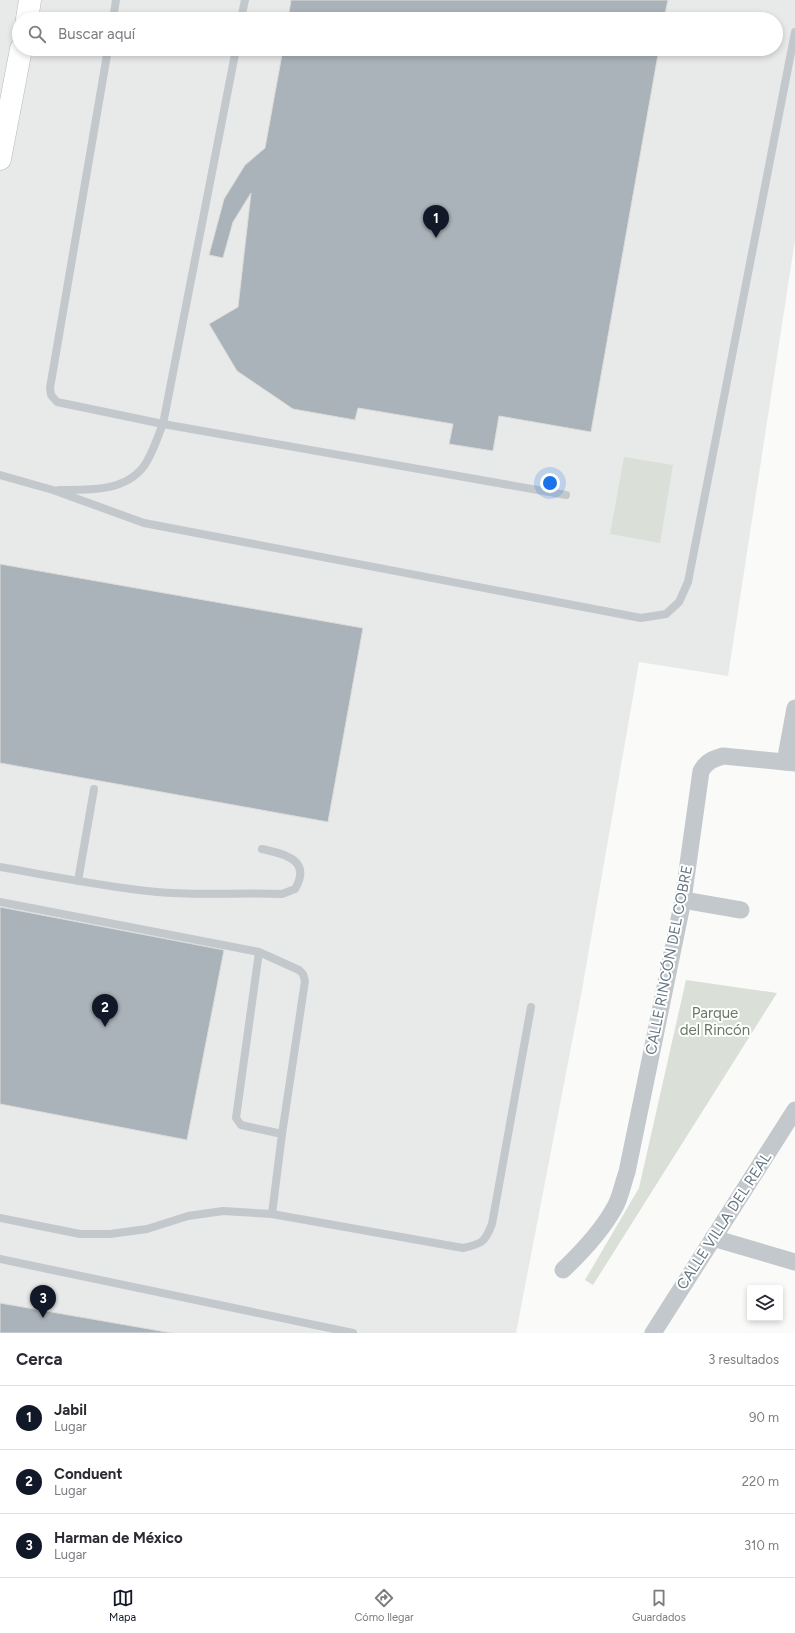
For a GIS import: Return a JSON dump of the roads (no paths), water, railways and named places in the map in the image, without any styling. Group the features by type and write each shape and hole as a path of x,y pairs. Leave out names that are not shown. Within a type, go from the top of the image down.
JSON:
{"main road":[{"path":"28,12 30,0"},
{"path":"0,159 20,56"}],"street":[{"name":"CALLE RINCÓN DEL COBRE","path":"563,1270 599,1232 616,1204 627,1172 683,900 701,771 712,759 723,756 790,762 795,708"},
{"path":"683,900 741,910"},
{"name":"CALLE VILLA DEL REAL","path":"653,1333 794,1112"},
{"path":"713,1238 795,1262"}],"lane":[{"path":"114,12 116,0"},
{"path":"242,12 244,0"},
{"path":"0,475 52,490 144,523 641,618 666,614 679,602 688,582 795,32"},
{"path":"107,56 50,388 51,395 57,402 163,424 566,495"},
{"path":"52,490 98,490 117,485 132,477 144,467 150,456 163,424 235,56"},
{"path":"78,881 94,789"},
{"path":"0,867 78,881 156,892 189,894 282,894 295,889 301,874 298,864 287,855 262,849"},
{"path":"0,902 259,952 299,970 303,974 305,981 282,1134 272,1214"},
{"path":"259,952 236,1118 241,1125 282,1134"},
{"path":"0,1218 80,1234 110,1234 147,1229 188,1216 223,1211 272,1214 463,1248 478,1245 487,1237 492,1224 531,1007"},
{"path":"0,1259 353,1333"}],"place":[{"name":"Jabil","path":"436,238"},
{"name":"Conduent","path":"105,1027"},
{"name":"Harman de México","path":"43,1318"}],"park label":[{"name":"Parque del Rincón","path":"715,1022"}]}
